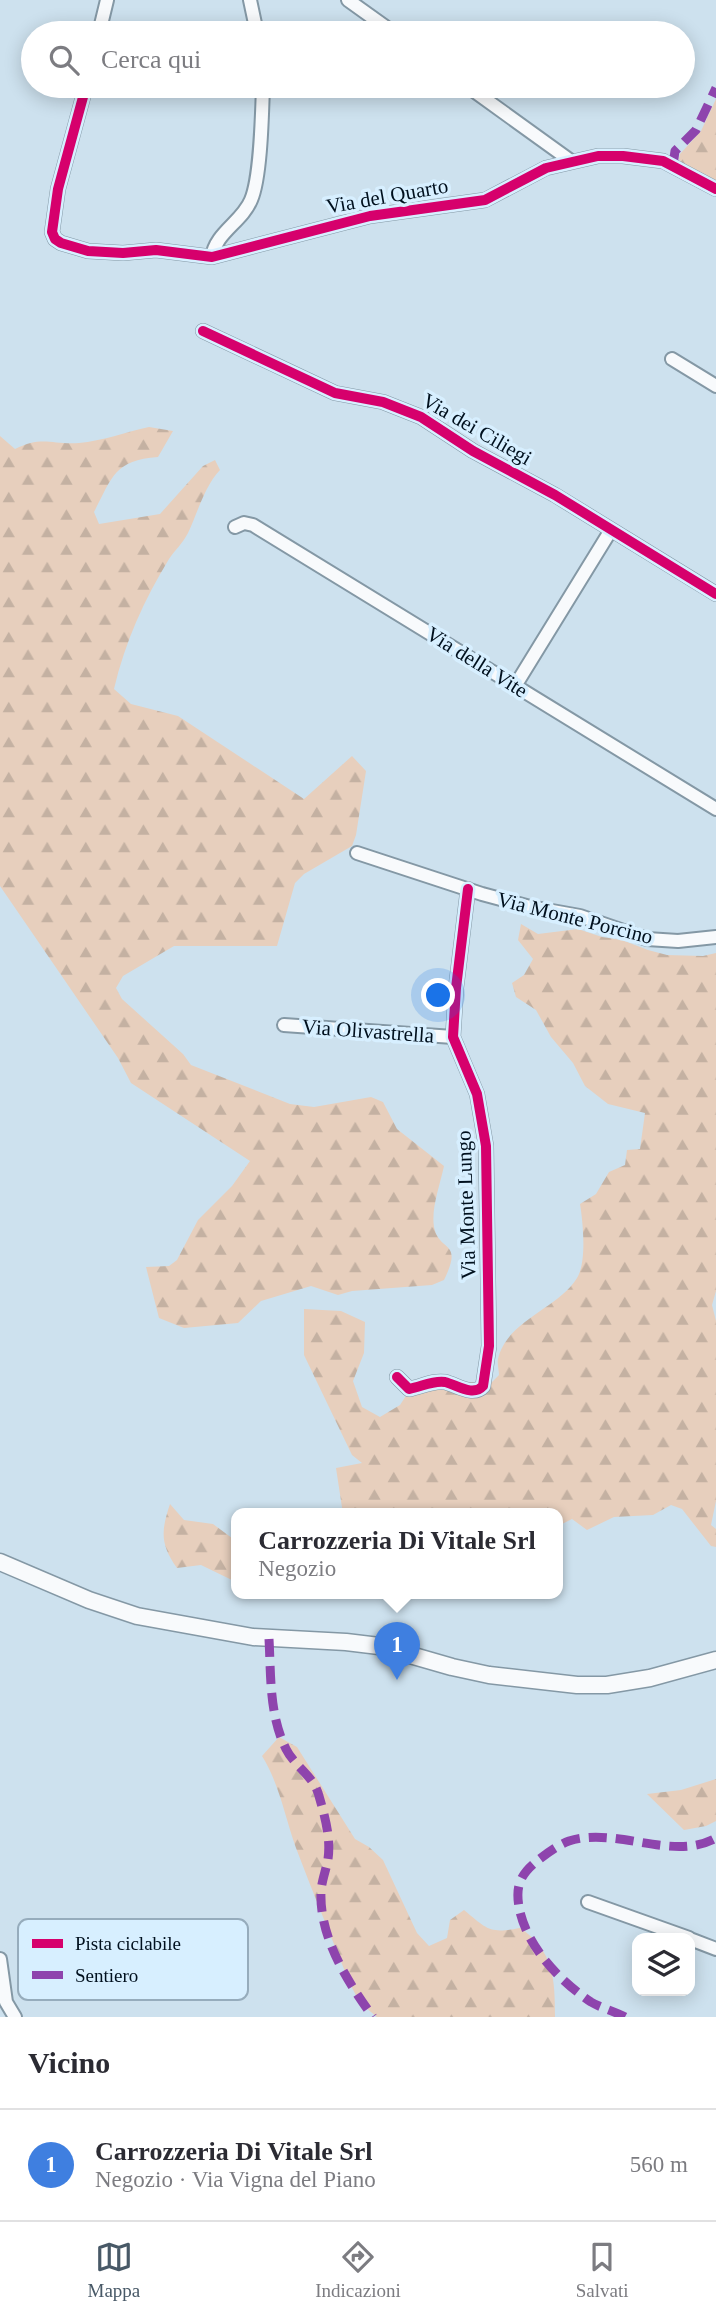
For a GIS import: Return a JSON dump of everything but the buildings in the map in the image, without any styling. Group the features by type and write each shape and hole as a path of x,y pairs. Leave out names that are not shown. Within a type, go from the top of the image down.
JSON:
{"main road":[{"path":"0,1562 89,1600 138,1615 246,1636 380,1646 489,1675 577,1685 607,1685 650,1678 716,1660"}],"street":[{"path":"102,21 107,0"},
{"path":"250,0 254,21"},
{"path":"348,0 377,21"},
{"name":"Via del Quarto","path":"83,98 56,201 52,230 55,239 63,244 88,251 123,253 156,250 212,257 363,217 485,200 499,195 541,170 571,161 614,155 673,165 716,189"},
{"path":"212,257 215,244 243,215 255,189 262,98"},
{"path":"484,98 571,161"},
{"name":"Via dei Ciliegi","path":"203,331 335,393 383,402 421,417 473,451 555,495 716,594"},
{"path":"671,359 716,386"},
{"name":"Via della Vite","path":"235,527 244,523 253,525 716,809"},
{"path":"515,686 611,530"},
{"name":"Via Monte Porcino","path":"357,853 468,889 530,907 583,917 652,940 678,941 716,937"},
{"name":"Via Monte Lungo","path":"397,1377 409,1389 441,1382 474,1391 480,1390 483,1386 489,1346 486,1146 477,1094 453,1037 468,889"},
{"name":"Via Olivastrella","path":"284,1025 453,1037"},
{"path":"588,1902 675,1933"},
{"path":"695,1940 716,1949"},
{"path":"0,1959 6,2001 15,2017"}],"green space":[{"path":"716,99 716,185 683,165 679,159 680,154 701,131"},
{"path":"149,427 173,431 158,457 132,462 116,473 94,512 99,524 160,514 203,466 215,460 220,470 205,492 186,537 151,590 130,638 114,689 131,704 178,716 304,799 352,756 366,771 352,846 304,874 295,883 277,946 174,946 123,976 116,988 122,999 183,1054 191,1065 290,1104 314,1107 371,1097 383,1102 397,1129 444,1166 433,1220 437,1235 451,1252 452,1258 444,1280 432,1285 352,1291 338,1295 311,1286 261,1301 238,1323 184,1328 159,1318 146,1267 169,1266 177,1260 198,1220 232,1186 250,1161 131,1083 118,1058 0,886 0,436 15,449 40,441 88,442"},
{"path":"521,924 538,934 578,929 667,955 703,956 716,953 716,1291 712,1305 716,1321 716,1501 711,1525 716,1529 716,1547 711,1546 682,1509 671,1505 653,1515 614,1517 587,1530 572,1519 563,1524 563,1508 342,1508 336,1468 362,1463 352,1455 304,1355 304,1309 341,1311 365,1322 364,1353 353,1381 362,1407 380,1417 400,1405 417,1379 440,1386 472,1382 488,1386 499,1375 498,1359 511,1334 569,1289 577,1278 583,1252 580,1204 596,1194 609,1172 625,1165 627,1150 640,1149 645,1113 608,1104 585,1086 573,1063 551,1037 536,1010 516,997 512,983 524,975 533,959 518,940"},
{"path":"170,1504 184,1520 213,1524 231,1537 231,1580 201,1565 177,1568 167,1552 165,1522"},
{"path":"279,1737 297,1747 355,1839 383,1860 417,1933 429,1946 447,1938 450,1920 464,1910 478,1922 495,1930 520,1928 540,1946 546,1956 553,1978 555,2017 377,2017 360,2003 316,1899 277,1789 262,1756"},
{"path":"716,1779 716,1821 706,1826 684,1830 647,1794 681,1790"}],"marked path":[{"path":"673,165 675,151 696,130 716,88"},
{"path":"269,1639 276,1723 286,1749 317,1789 327,1828 328,1859 321,1891 325,1925 337,1958 373,2017"},
{"path":"625,2017 579,1994 557,1974 538,1951 524,1926 520,1912 518,1890 522,1878 537,1861 569,1841 606,1838 682,1846 716,1838"}],"cycle path":[{"path":"83,98 58,189 52,232 55,239 61,243 88,251 123,253 156,250 212,257 370,216 485,200 546,168 598,156 663,161 716,189"},
{"path":"203,331 335,393 383,402 421,417 473,451 555,495 716,594"},
{"path":"397,1377 409,1389 440,1382 470,1390 479,1389 483,1386 489,1346 486,1146 477,1094 453,1037 468,889"}],"place":[{"name":"Carrozzeria Di Vitale Srl","path":"397,1680"}]}
